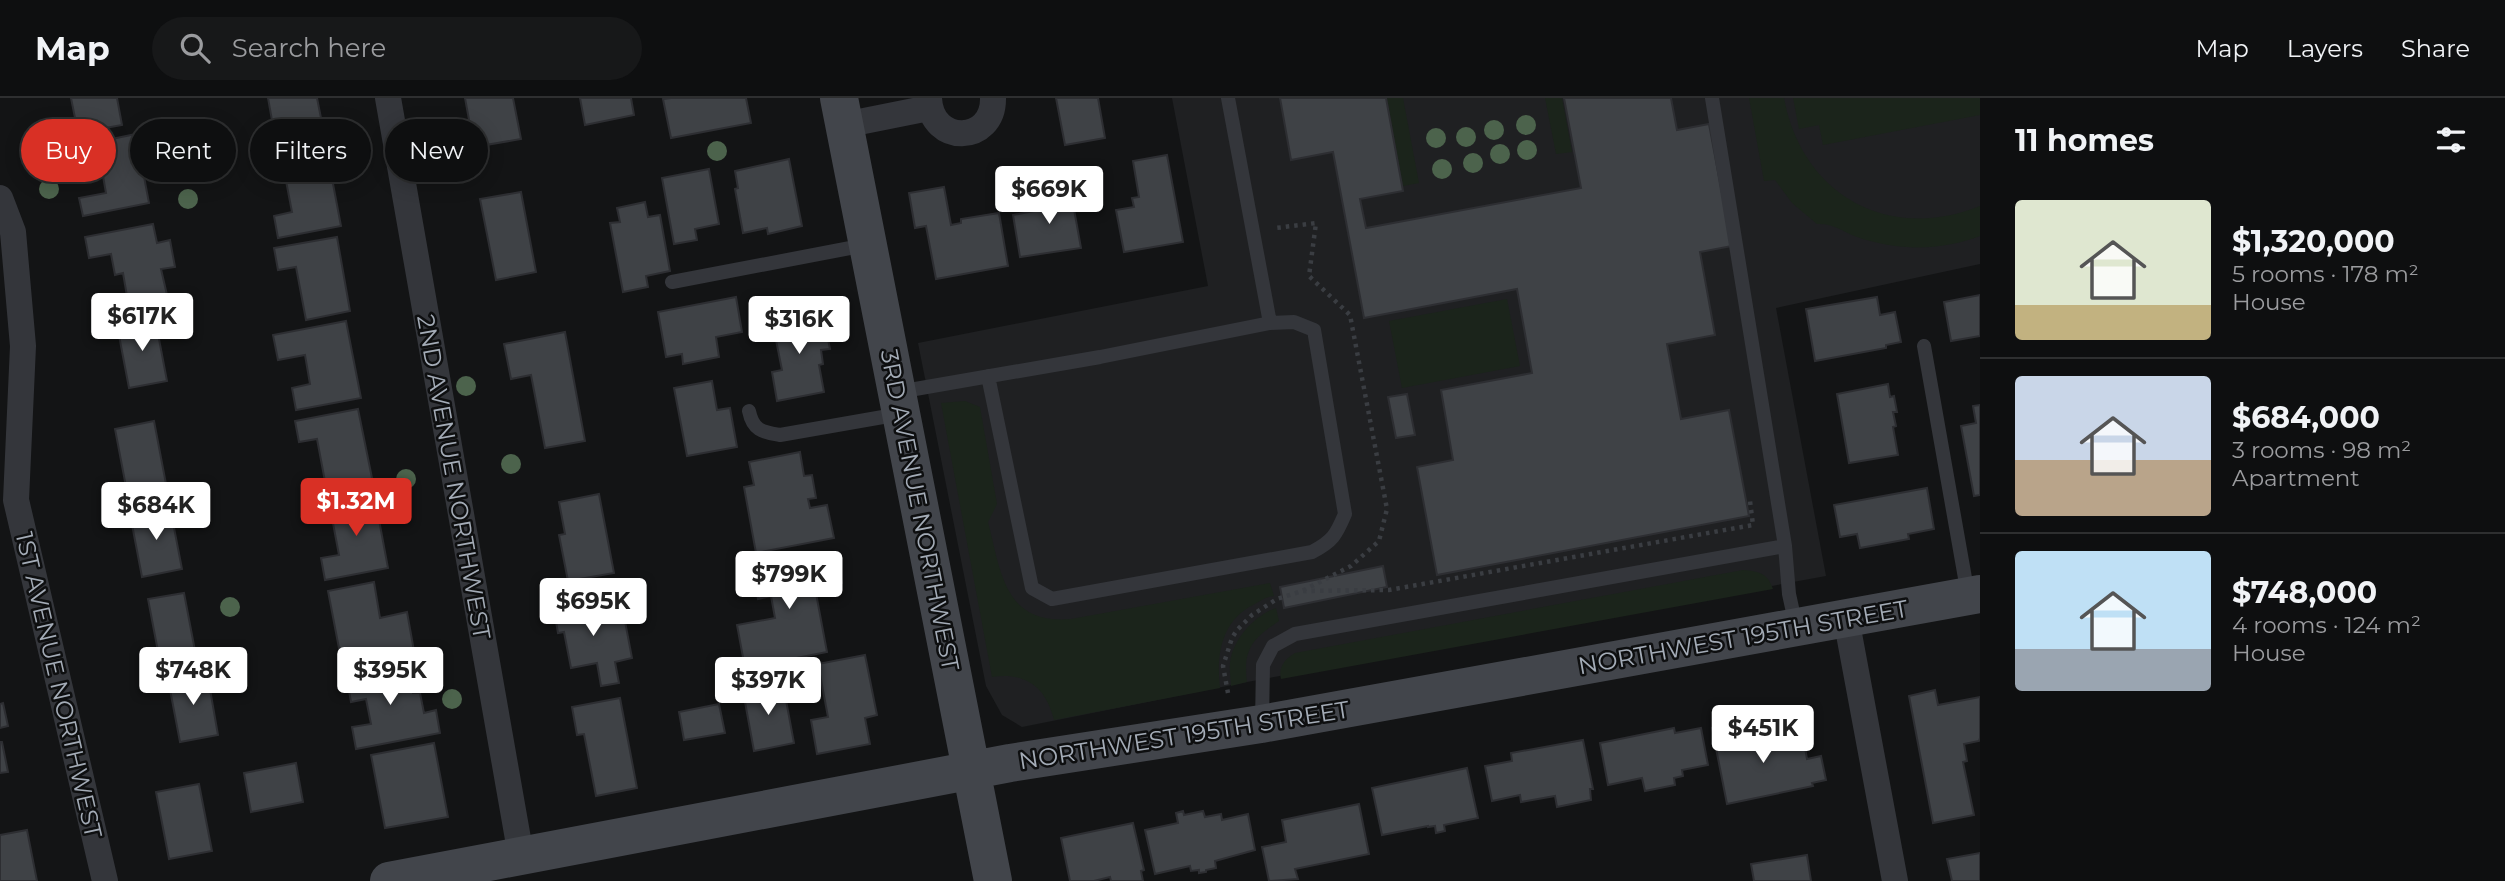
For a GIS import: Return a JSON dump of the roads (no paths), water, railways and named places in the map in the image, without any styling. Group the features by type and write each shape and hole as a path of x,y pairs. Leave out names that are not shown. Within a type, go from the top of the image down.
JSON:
{"street":[{"name":"2ND AVENUE NORTHWEST","path":"388,98 521,856"},
{"path":"841,111 929,103 933,118 941,127 962,134 983,125 990,117 993,98"},
{"name":"3RD AVENUE NORTHWEST","path":"841,111 993,881"},
{"name":"1ST AVENUE NORTHWEST","path":"0,198 23,346 16,500 104,881"},
{"name":"NORTHWEST 195TH STREET","path":"389,881 970,771 1261,724 1974,595"},
{"path":"1846,618 1895,881"}],"lane":[{"path":"1228,98 1270,323"},
{"path":"1712,98 1785,546 1789,594 1797,627"},
{"path":"672,282 868,245"},
{"path":"750,411 751,421 762,432 780,435 988,376 1270,323 1294,322 1314,330 1345,514 1337,533 1329,543 1312,552 1052,599 1032,588 988,376"},
{"path":"1924,346 1974,595"},
{"path":"1261,724 1263,665 1273,646 1295,634 1785,546"}]}
